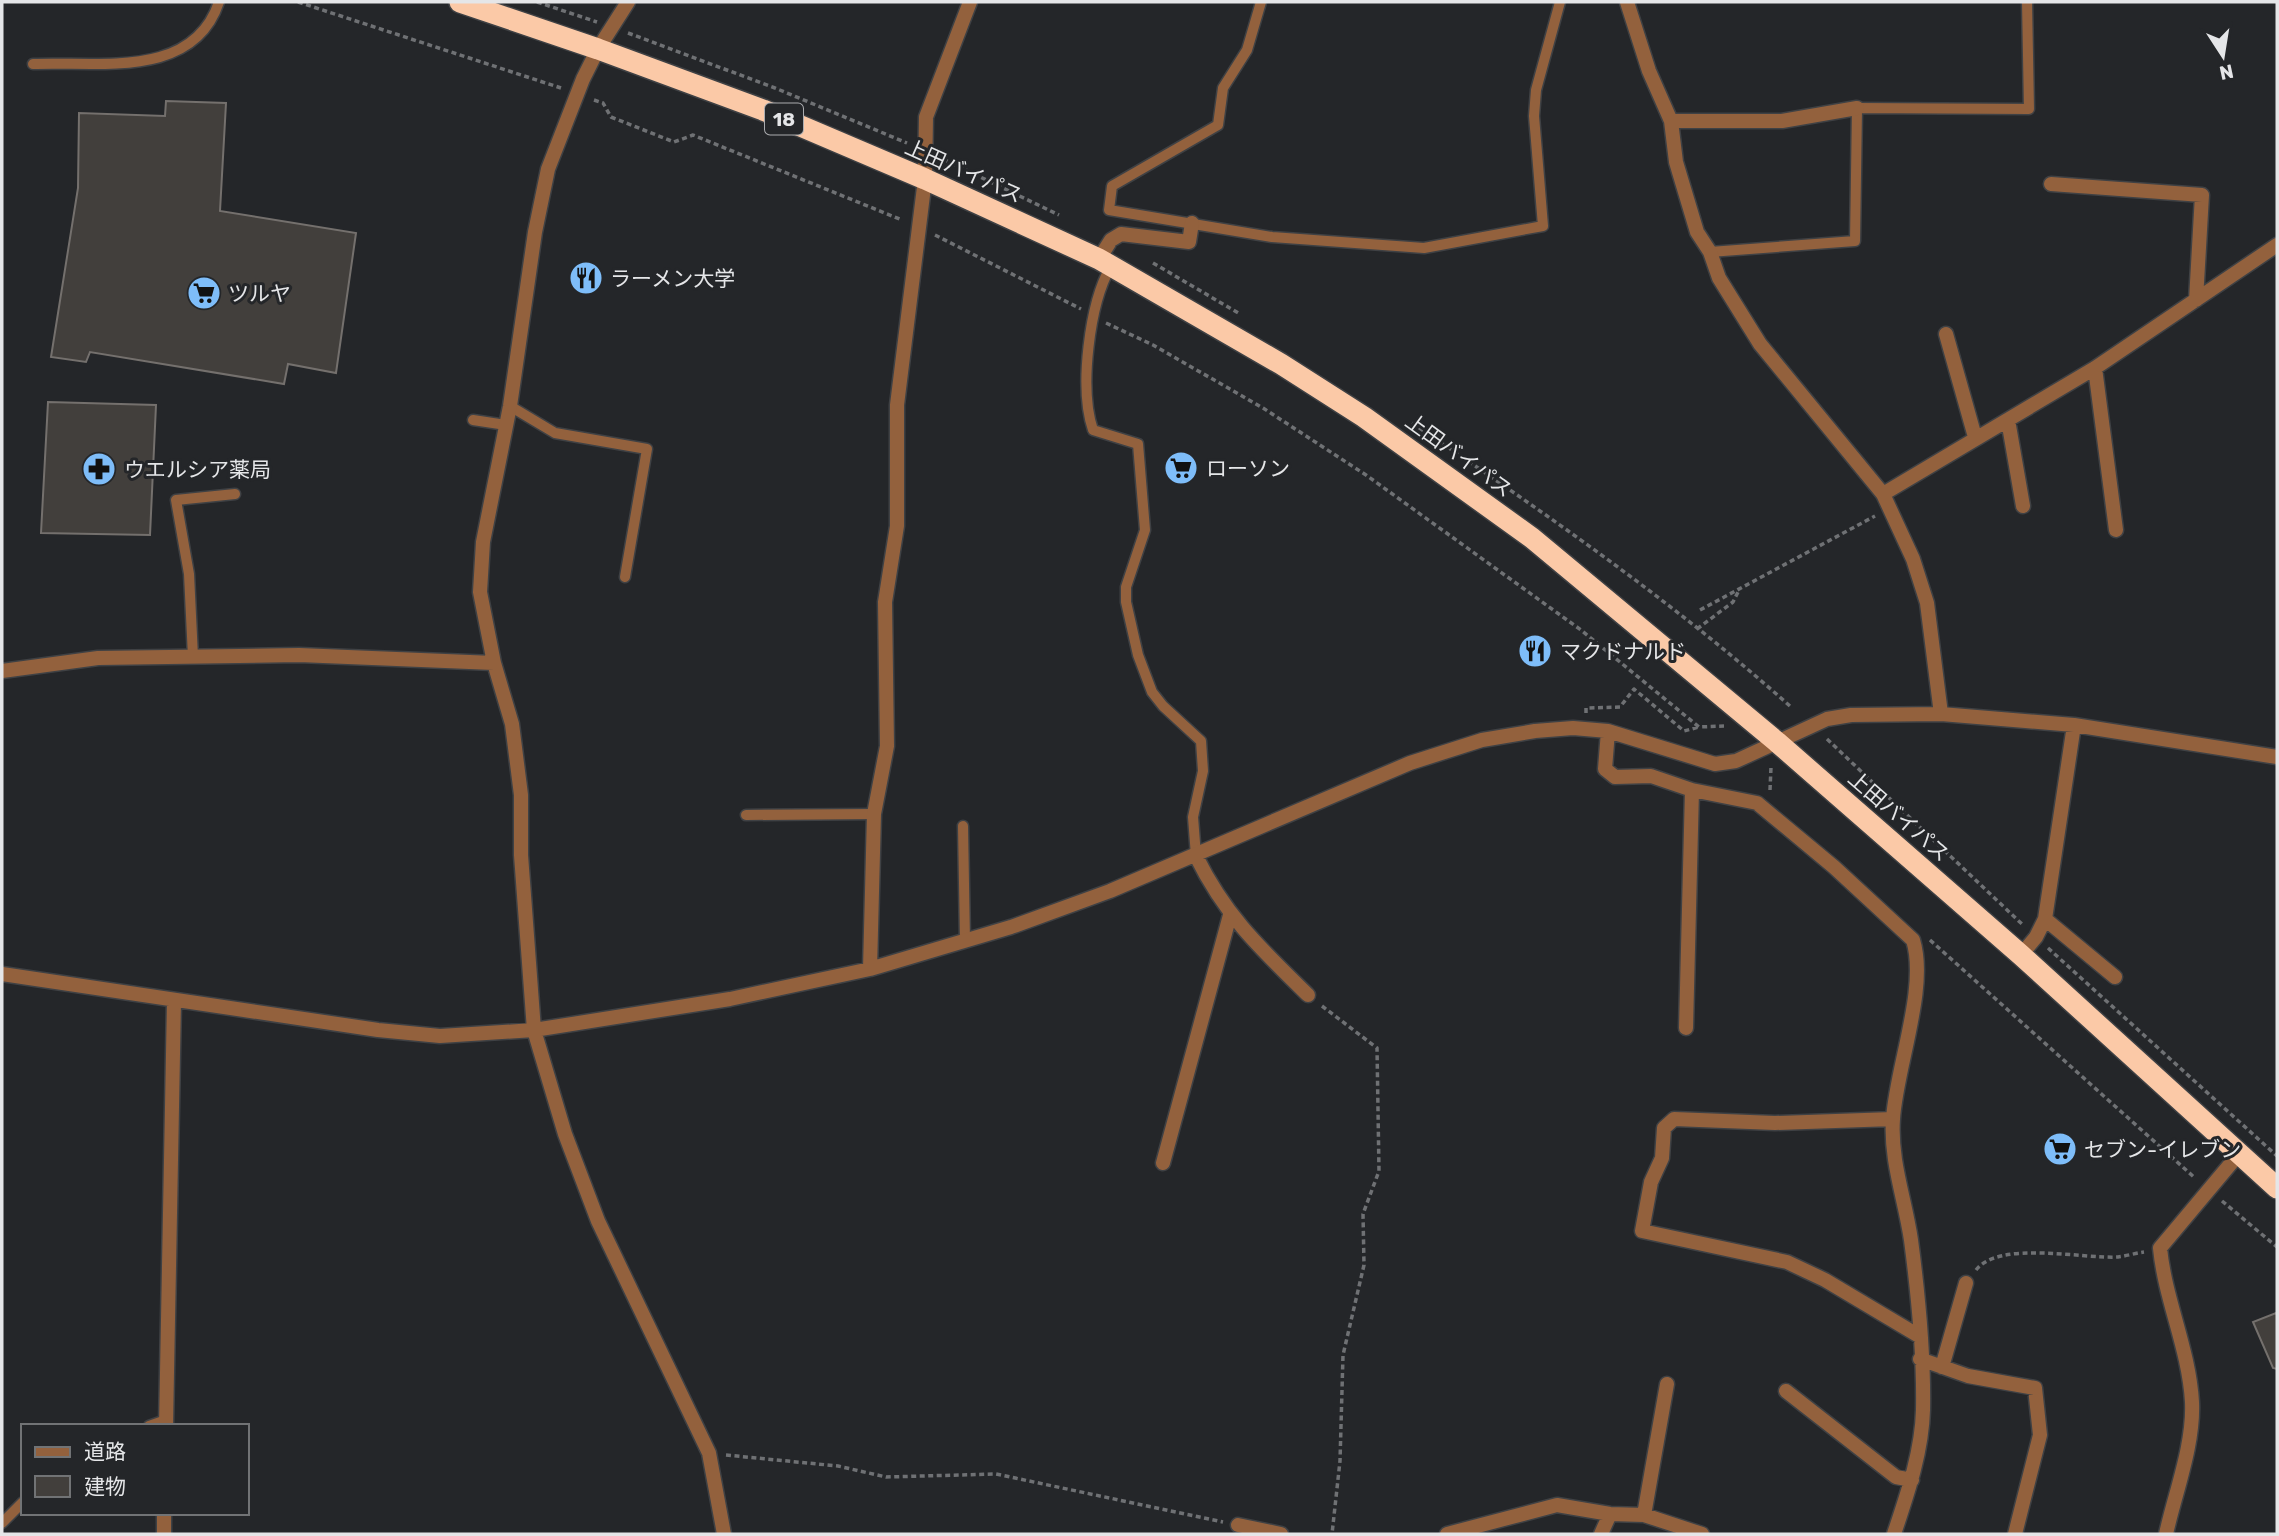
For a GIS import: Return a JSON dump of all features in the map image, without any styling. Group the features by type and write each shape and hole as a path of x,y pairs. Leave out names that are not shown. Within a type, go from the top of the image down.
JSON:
{"highway":[{"name":"上田バイパス","path":"460,2 486,6 764,110 925,179 1105,263 1281,363 1532,538 1777,742 2021,955 2277,1188"}],"street":[{"path":"628,2 598,48 548,169 510,406 482,554 480,592 494,663 512,724 521,795 521,855 534,1030 565,1134 598,1221 709,1453 724,1534"},
{"path":"870,969 874,814 887,746 885,602 897,526 897,405 925,179 926,117 970,2"},
{"path":"1627,2 1649,71 1671,121 1676,162 1697,232 1710,252 1719,278 1760,344 1883,494 1913,559 1927,603 1941,714"},
{"path":"1671,121 1782,121 1857,108"},
{"path":"2051,184 2202,195 2196,300"},
{"path":"1105,263 1111,240 1121,234 1189,242 1192,223"},
{"path":"1883,494 2095,368 2277,245"},
{"path":"1946,334 1975,437"},
{"path":"2095,368 2116,530"},
{"path":"2008,420 2023,506"},
{"path":"2,671 98,658 299,655 494,663"},
{"path":"2,974 174,1001 440,1036 534,1030 730,999 870,969 965,941 1085,900 1196,856 1299,809 1463,745 1535,730 1573,728 1608,731 1636,737 1715,764 1736,761 1827,719 1851,715 1941,714 2074,725 2277,757"},
{"path":"2021,955 2036,937 2045,919 2074,725"},
{"path":"1608,731 1605,769 1615,777 1651,776 1692,790 1757,803 1834,867 1913,940 1917,955 1911,1017 1893,1119 1895,1166 1911,1239 1923,1411 1912,1480 1894,1534"},
{"path":"1686,1028 1692,790"},
{"path":"1196,856 1214,894 1230,915 1308,995"},
{"path":"1163,1163 1230,915"},
{"path":"2045,919 2115,977"},
{"path":"166,1423 174,1001"},
{"path":"1893,1119 1775,1122 1674,1119 1664,1128 1662,1158 1651,1182 1642,1231 1787,1262 1825,1280 1919,1336"},
{"path":"2166,1534 2189,1435 2192,1404 2188,1374 2163,1275 2160,1248 2238,1155"},
{"path":"1942,1367 1966,1283"},
{"path":"1920,1359 1968,1376 2035,1388 2040,1435 2015,1534"},
{"path":"1644,1515 1667,1384"},
{"path":"1786,1391 1896,1477 1912,1480"},
{"path":"1447,1534 1557,1505 1610,1514 1644,1515 1703,1534"},
{"path":"1601,1534 1610,1514"},
{"path":"164,1515 164,1534"},
{"path":"1238,1525 1281,1534"}],"lane":[{"path":"33,64 131,63 166,56 195,40 219,2"},
{"path":"1261,2 1247,50 1223,88 1219,125 1112,186 1109,210 1272,237 1424,248 1542,226 1534,116 1536,90 1560,2"},
{"path":"1710,252 1855,242 1857,108 2029,109 2027,2"},
{"path":"1105,263 1094,317 1087,380 1088,413 1093,430 1139,444 1145,530 1126,587 1126,602 1138,655 1152,692 1163,706 1201,741 1204,754 1194,817 1196,856"},
{"path":"510,406 555,433 647,449 625,577"},
{"path":"473,420 506,425"},
{"path":"193,657 189,574 176,500 235,494"},
{"path":"746,815 874,814"},
{"path":"963,826 965,941"},
{"path":"2,1523 21,1504"}],"path":[{"path":"298,2 603,103 611,117 674,142 693,135 920,228 1153,345 1263,408 1366,475 1581,630 1699,727"},
{"path":"537,2 599,22"},
{"path":"1700,610 1726,594 1738,592 1889,508"},
{"path":"1697,629 1733,602 1738,592"},
{"path":"1586,708 1620,707 1634,689 1685,731 1699,727 1728,726"},
{"path":"1756,750 1772,767 1769,794"},
{"path":"1924,934 2209,1191 2277,1247"},
{"path":"1308,995 1377,1048 1379,1171 1363,1214 1364,1265 1343,1355 1340,1461 1332,1534"},
{"path":"1966,1283 1983,1261 2002,1254 2119,1257 2160,1248"},
{"path":"709,1453 838,1466 886,1477 996,1474 1238,1525"}],"building":[{"name":"ツルヤ","path":"166,101 226,103 220,211 356,233 336,373 288,364 284,384 90,352 86,362 51,357 78,188 79,113 165,116"},
{"name":"ウエルシア薬局","path":"48,402 156,405 150,535 41,533"},
{"path":"2276,1313 2277,1369 2273,1368 2253,1322"}],"place":[{"name":"ラーメン大学","path":"586,278"},
{"name":"ツルヤ","path":"204,293"},
{"name":"ローソン","path":"1181,468"},
{"name":"ウエルシア薬局","path":"99,469"},
{"name":"マクドナルド","path":"1535,651"},
{"name":"セブン-イレブン","path":"2060,1149"}]}
